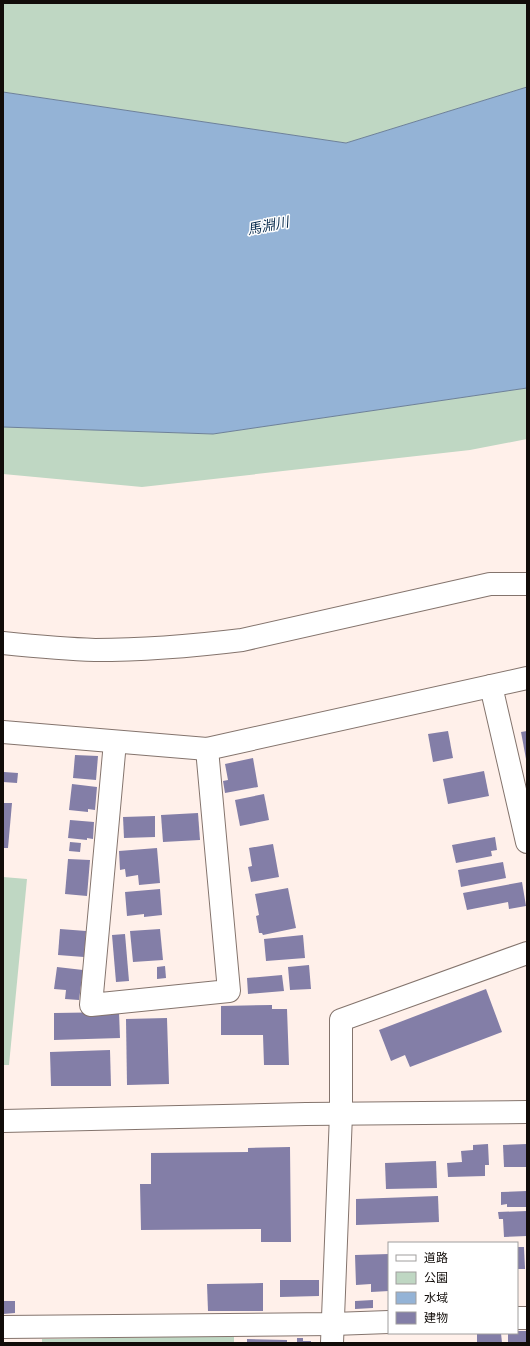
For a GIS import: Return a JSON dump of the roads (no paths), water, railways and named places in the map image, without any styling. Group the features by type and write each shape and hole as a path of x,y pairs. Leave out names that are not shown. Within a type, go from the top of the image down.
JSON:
{"street":[{"path":"3,643 95,650 200,645 242,640 490,584 527,584"},
{"path":"3,732 208,749 527,678"},
{"path":"491,686 520,777 527,842"},
{"path":"115,742 91,1005 229,991 208,749"},
{"path":"333,1334 341,1114 341,1020 527,954"},
{"path":"3,1121 527,1112"},
{"path":"3,1327 333,1334 388,1322"}],"water":[{"name":"馬淵川","path":"527,87 527,388 213,434 3,427 3,92 346,143"}]}
